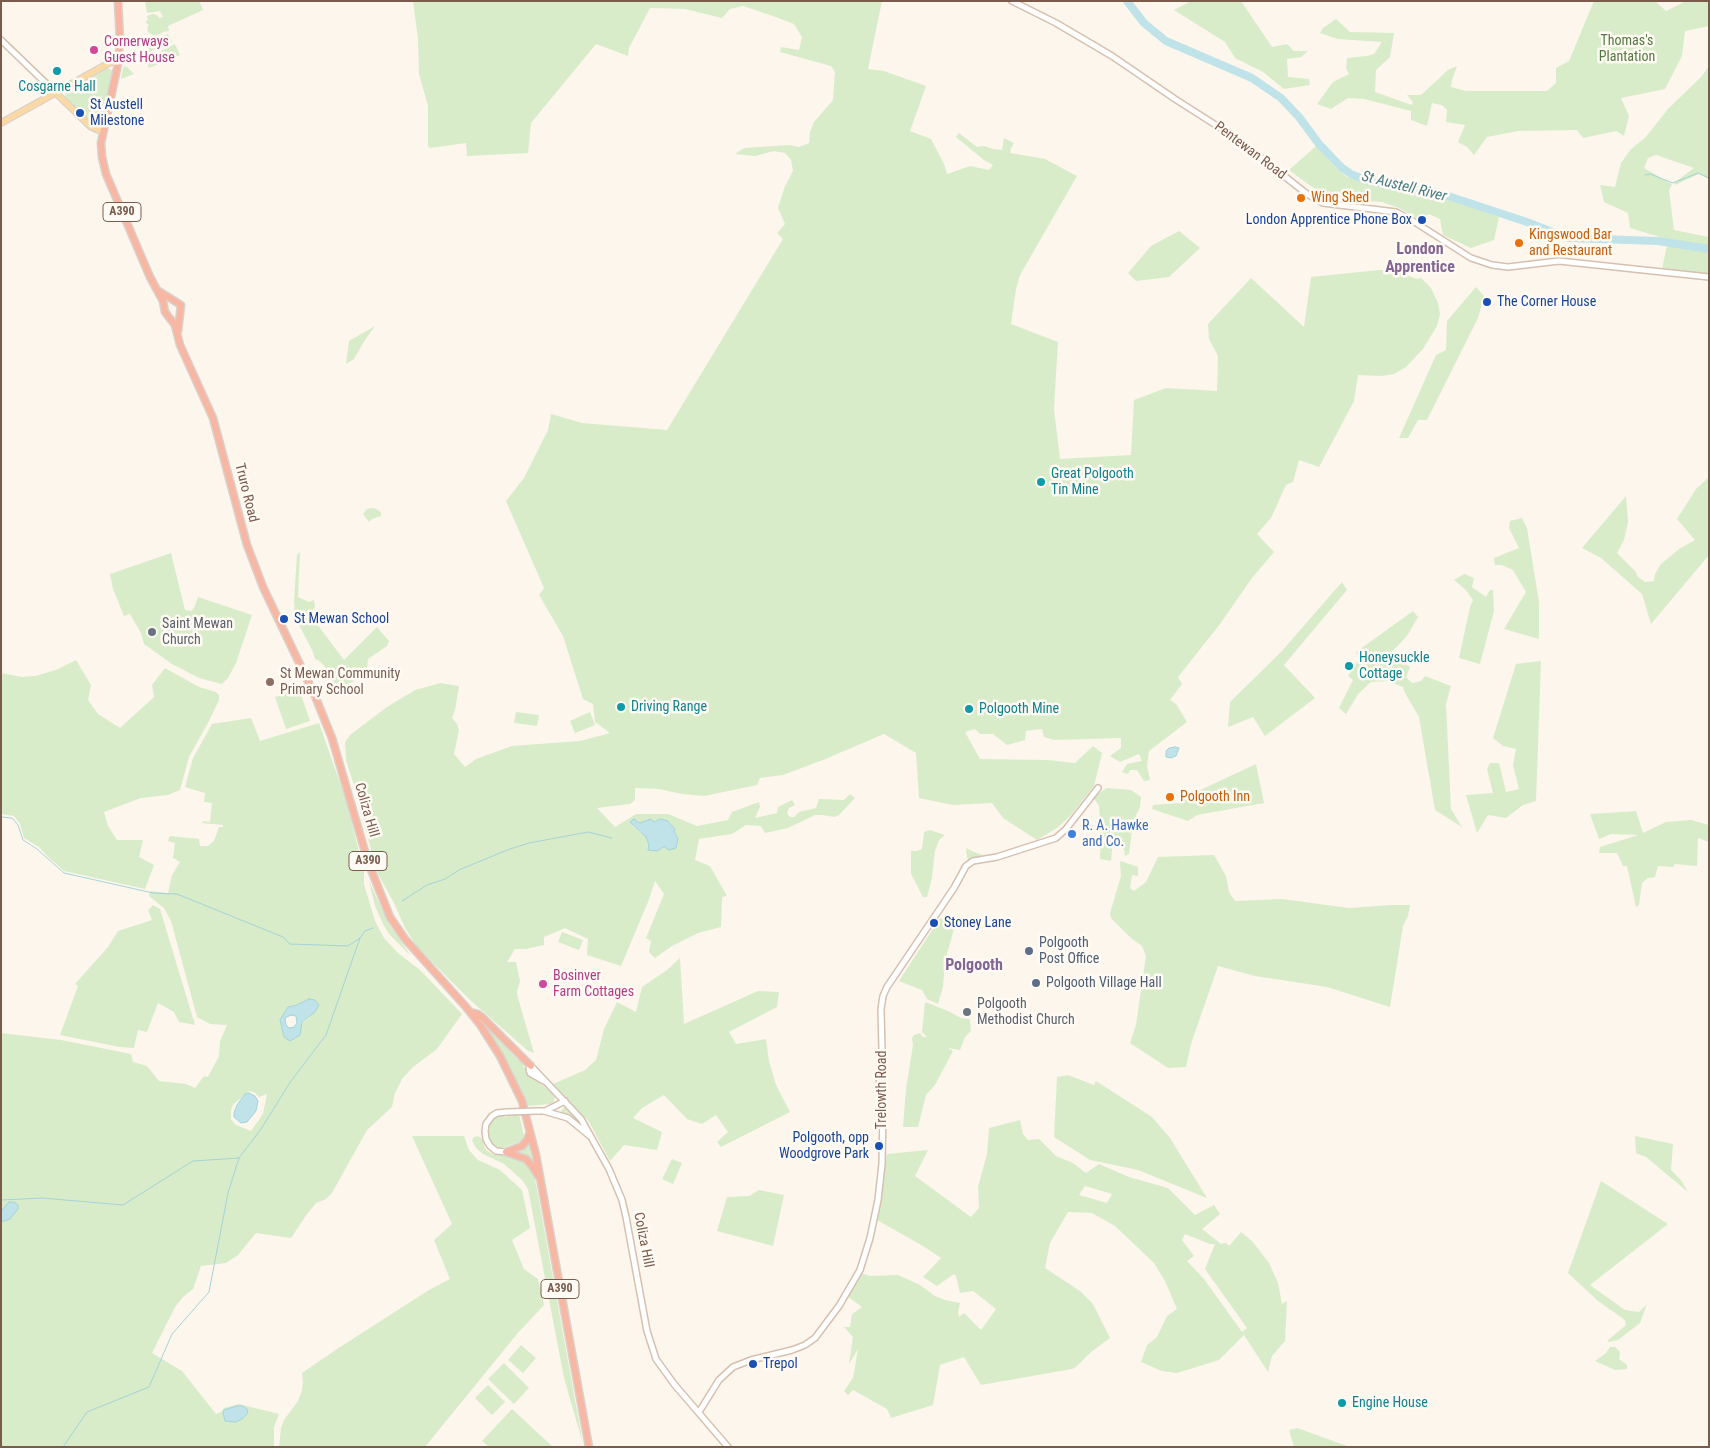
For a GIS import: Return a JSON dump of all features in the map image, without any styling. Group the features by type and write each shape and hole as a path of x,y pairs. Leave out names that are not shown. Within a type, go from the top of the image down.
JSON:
{"highway":[{"name":"A390","path":"118,1 120,40 118,62 103,132 102,157 106,174 165,308"},
{"path":"156,289 181,305 180,314 175,317 169,316 165,308 167,302 173,300"},
{"name":"Truro Road","path":"180,314 178,334 180,345 213,418 239,520 252,561 315,696 332,738"},
{"name":"Truro Road","path":"169,316 178,334"},
{"name":"Coliza Hill","path":"332,738 368,862 390,917 405,939 470,1012"},
{"name":"A390","path":"470,1012 507,1069 522,1101 540,1180 589,1447"},
{"path":"470,1012 478,1014 531,1066"},
{"path":"506,1152 522,1146 527,1140 530,1131"},
{"path":"506,1152 529,1162 540,1180"}],"main road":[{"path":"1,124 111,62 118,62"},
{"path":"56,93 90,126 103,132"}],"street":[{"name":"Pentewan Road","path":"1012,1 1056,23 1112,56 1236,138 1307,194 1322,203 1396,212 1471,258 1492,265 1514,266 1559,261 1709,277"},
{"path":"1,40 56,93"},
{"name":"Trelowth Road","path":"699,1412 719,1380 733,1367 751,1360 798,1348 815,1338 839,1306 860,1270 870,1238 878,1200 882,1164 883,1112 879,1077 882,1049 881,1009 887,987 954,888 966,866 973,862 997,857 1056,838 1066,829 1098,788"},
{"name":"Coliza Hill","path":"531,1066 529,1069 530,1073 544,1081 581,1119 603,1156 622,1200 631,1238 645,1324 654,1354 662,1368 728,1447"},
{"path":"555,1112 565,1101"},
{"path":"506,1152 496,1150 490,1146 486,1139 486,1124 497,1113 555,1112 572,1121 591,1137"}],"green space":[{"path":"145,1 199,1 203,10 168,26 169,31 154,36 148,32 147,16 152,14 157,15 159,18 163,17 160,11 147,13"},
{"path":"413,1 882,1 868,69 884,71 926,86 910,131 931,139 947,174 970,166 989,170 993,165 956,137 959,133 977,147 984,146 1002,150 1004,138 1014,143 1010,153 1045,159 1077,176 1020,275 1011,324 1058,342 1054,409 1060,459 1131,455 1134,400 1166,388 1217,391 1218,356 1209,339 1208,324 1251,278 1304,327 1311,277 1379,270 1396,271 1417,279 1421,278 1431,288 1438,303 1440,314 1437,326 1423,349 1406,367 1394,374 1382,376 1358,375 1354,401 1319,467 1299,460 1293,482 1286,485 1271,518 1257,534 1274,552 1252,578 1220,624 1178,677 1182,684 1170,700 1176,704 1187,722 1149,751 1147,766 1150,780 1144,781 1137,770 1130,770 1128,774 1122,772 1127,764 1142,761 1139,754 1120,762 1110,756 1121,748 1121,738 1054,740 1044,737 1042,729 1026,731 1025,740 1007,745 993,734 980,734 975,729 965,732 980,759 1047,760 1075,763 1093,746 1102,753 1094,786 1070,816 1057,828 1037,840 1003,818 992,803 953,805 919,798 916,753 884,734 783,775 760,778 757,785 704,796 659,789 635,788 635,800 630,804 597,808 615,827 636,814 668,814 697,826 728,820 732,812 759,802 760,807 755,818 777,813 778,807 792,800 795,805 789,808 787,813 790,817 794,817 799,812 816,808 819,799 844,800 850,794 855,798 835,817 815,815 788,828 765,833 761,826 746,825 732,834 699,839 695,860 710,866 727,896 722,897 721,927 698,933 672,946 655,958 649,952 651,941 646,938 664,894 655,881 621,966 587,955 588,939 565,928 544,937 544,945 526,949 515,949 507,962 516,962 520,981 517,992 518,998 534,1053 527,1050 470,1000 417,947 405,928 378,874 356,797 356,788 346,760 345,742 350,735 387,707 415,690 441,683 459,686 452,718 459,730 454,754 465,767 476,759 512,746 580,741 610,733 595,722 593,704 583,699 563,636 539,595 544,588 506,501 524,478 548,430 551,414 582,423 667,430 783,239 777,233 785,224 778,208 785,186 793,171 791,160 785,153 774,151 755,156 735,154 744,148 790,145 799,147 809,143 810,132 814,122 833,100 835,72 831,66 780,52 781,47 799,50 802,37 794,24 773,16 743,6 730,9 722,18 685,9 650,8 629,48 628,56 596,44 531,123 528,153 467,156 466,143 430,148 428,146 428,106 419,74 418,39","holes":["659,819 669,821 675,829 674,832 678,838 676,848 665,845 649,845 646,837 632,825 637,820 640,823 654,822"]},
{"path":"1191,1 1241,1 1272,47 1287,44 1294,51 1308,51 1301,57 1287,59 1288,77 1309,79 1310,85 1284,89 1263,72 1235,58 1225,42 1174,10"},
{"name":"Thomas's Plantation","path":"1594,1 1655,1 1666,11 1686,1 1709,1 1709,26 1685,31 1682,56 1665,89 1621,98 1629,116 1624,136 1616,131 1583,138 1577,130 1518,131 1487,137 1474,155 1467,147 1458,142 1465,125 1446,122 1447,110 1442,105 1432,103 1427,126 1411,120 1411,111 1364,99 1348,98 1331,109 1317,104 1333,82 1349,74 1346,68 1347,58 1374,54 1382,42 1338,39 1320,33 1323,28 1336,19 1350,32 1394,33 1390,57 1376,70 1375,92 1412,105 1413,102 1407,95 1421,95 1448,70 1457,66 1451,87 1466,91 1547,91 1556,83 1556,68 1569,61"},
{"path":"168,34 172,42 149,52 147,42"},
{"path":"175,44 180,55 149,68 146,60 148,57"},
{"path":"126,66 134,74 121,79 123,68"},
{"path":"1709,66 1709,179 1699,174 1675,185 1675,182 1694,168 1656,155 1648,158 1644,168 1672,184 1669,190 1674,230 1709,237 1709,275 1662,269 1670,240 1630,228 1628,213 1604,202 1600,185 1615,187 1621,163 1631,149 1645,138 1668,109 1701,77"},
{"path":"104,67 112,70 113,74 102,121 94,126 66,99 65,94 68,90"},
{"path":"1316,146 1347,177 1385,188 1434,194 1499,217 1494,240 1471,248 1443,235 1440,219 1429,214 1419,219 1399,208 1382,202 1332,198 1323,195 1289,170"},
{"path":"1179,231 1200,248 1169,277 1136,281 1128,273 1151,246"},
{"path":"1476,287 1484,296 1478,318 1427,420 1418,420 1408,438 1399,438 1436,355 1446,350 1447,321"},
{"path":"375,326 354,359 346,364 349,341"},
{"path":"1709,477 1709,555 1651,624 1642,594 1601,558 1582,548 1626,496 1628,522 1624,540 1617,553 1636,572 1637,576 1645,582 1654,581 1655,574 1661,564 1679,549 1695,540 1677,519 1696,489"},
{"path":"374,508 381,512 381,516 369,522 363,514 367,509"},
{"path":"1522,518 1527,528 1539,602 1539,639 1504,629 1526,592 1513,570 1502,565 1495,565 1494,558 1519,548 1509,528 1510,521"},
{"path":"300,552 298,597 309,602 314,600 315,607 311,616 344,660 377,627 389,641 387,646 368,659 367,668 369,673 346,685 340,686 330,679 324,665 315,659 295,617 294,600 297,555"},
{"path":"171,553 185,610 191,611 194,608 198,597 252,615 236,663 228,678 222,684 199,678 172,664 144,644 141,633 130,614 124,616 113,589 110,574"},
{"path":"1464,574 1474,578 1472,587 1486,597 1490,590 1493,590 1494,611 1480,664 1459,658 1473,600 1465,589 1454,580"},
{"path":"1342,582 1347,590 1284,665 1315,698 1265,736 1253,717 1228,727 1230,702 1281,652"},
{"path":"1413,611 1418,617 1407,636 1391,653 1410,667 1406,677 1412,683 1421,681 1425,676 1451,686 1446,704 1451,809 1462,827 1435,810 1419,717 1403,687 1388,681 1371,682 1358,694 1346,714 1339,708 1353,680 1348,676 1359,660 1356,652"},
{"path":"76,660 91,685 88,700 98,714 120,728 154,697 152,685 165,668 199,687 216,692 219,695 219,700 209,721 189,757 180,790 168,795 141,798 104,812 108,826 117,840 143,840 139,857 154,865 145,889 64,871 39,847 24,838 20,824 14,816 1,814 1,673 22,677 35,676 56,670"},
{"path":"1541,661 1536,801 1523,805 1506,818 1488,815 1477,833 1466,795 1493,793 1487,769 1490,763 1499,763 1506,792 1519,789 1513,765 1516,749 1503,746 1493,738 1516,664"},
{"path":"299,689 310,721 286,729 275,697"},
{"path":"516,712 539,715 537,726 514,723"},
{"path":"590,712 595,725 575,733 570,721"},
{"path":"251,718 260,741 319,723 346,800 364,871 364,884 375,921 384,938 398,953 420,970 462,1014 437,1049 413,1067 402,1079 395,1093 392,1107 367,1130 332,1193 326,1199 316,1203 291,1238 256,1233 238,1255 226,1263 201,1266 193,1289 175,1307 152,1353 182,1371 216,1414 224,1408 239,1404 279,1414 274,1427 274,1447 1,1447 1,1033 61,1040 131,1054 133,1062 147,1066 159,1081 186,1084 195,1088 204,1076 208,1077 219,1056 220,1041 227,1025 210,1024 197,1017 171,921 164,908 149,896 150,891 168,893 172,875 180,862 173,858 175,843 168,841 170,836 199,839 200,846 208,846 214,841 219,827 223,827 223,825 202,823 203,821 210,822 212,803 204,802 205,793 185,787 193,758 212,724","holes":["297,1005 310,1017 284,1037 280,1020 288,1007","249,1091 254,1092 259,1097 267,1094 263,1114 251,1131 236,1125 231,1119 233,1105"]},
{"path":"1256,764 1264,803 1197,815 1188,821 1152,809 1153,805 1179,803 1183,798"},
{"path":"1107,788 1131,790 1141,797 1140,807 1133,822 1129,854 1125,856 1123,843 1113,838 1111,861 1100,859 1101,831 1099,806 1093,797"},
{"path":"1636,811 1643,833 1666,822 1691,820 1709,825 1709,842 1698,838 1697,866 1675,864 1673,867 1658,866 1655,877 1648,878 1642,883 1639,905 1636,907 1627,866 1623,866 1617,853 1599,853 1600,847 1638,835 1611,834 1599,839 1590,814"},
{"path":"930,830 945,835 939,840 935,851 932,878 927,897 923,897 911,874 911,851 922,849 924,832"},
{"path":"966,848 972,851 990,858 968,864"},
{"path":"1214,855 1226,876 1229,892 1235,901 1282,899 1349,908 1410,905 1408,916 1403,926 1390,1007 1327,987 1255,976 1218,966 1191,1044 1186,1067 1168,1068 1130,1043 1136,1025 1146,956 1142,946 1111,918 1110,913 1121,876 1120,863 1121,861 1138,867 1138,876 1132,875 1130,888 1134,891 1146,882 1158,857"},
{"path":"369,881 388,922 411,956 389,934 383,924 375,906"},
{"path":"153,905 160,909 195,1025 179,1022 174,1012 158,1003 147,1032 138,1030 134,1048 60,1035 78,986 75,984 108,947 118,931 152,920 148,910"},
{"path":"940,918 955,925 945,961 943,987 938,1004 927,999 922,990 899,981"},
{"path":"562,932 583,940 579,950 558,942"},
{"path":"680,958 684,1024 758,991 779,992 777,1007 729,1032 736,1044 766,1039 769,1061 776,1085 790,1112 721,1147 717,1142 728,1132 716,1115 702,1124 687,1119 664,1095 642,1108 633,1118 662,1132 657,1150 624,1145 610,1161 589,1122 553,1084 585,1070 596,1060 604,1029 617,1002 636,1012 642,987 667,970"},
{"path":"925,1002 961,1018 970,1019 971,1031 965,1037 960,1050 948,1048 953,1051 935,1085 926,1095 918,1127 903,1127 906,1089 913,1045 912,1038 920,1033 923,1037 927,1037 922,1032"},
{"path":"479,1018 518,1060 522,1060 527,1071 555,1096 553,1104 526,1106 516,1080"},
{"path":"1068,1075 1094,1085 1096,1081 1152,1117 1170,1138 1207,1198 1138,1170 1090,1160 1054,1137 1057,1077"},
{"path":"564,1107 575,1116 589,1135 577,1122 560,1113"},
{"path":"504,1114 505,1118 509,1115 519,1114 524,1136 520,1142 501,1148 493,1145 487,1129 496,1115"},
{"path":"1020,1120 1023,1134 1028,1140 1039,1139 1056,1156 1073,1163 1086,1173 1099,1164 1129,1177 1168,1188 1195,1215 1214,1205 1220,1214 1202,1229 1221,1244 1226,1243 1229,1246 1241,1232 1252,1241 1269,1263 1278,1283 1282,1304 1287,1301 1285,1341 1272,1356 1268,1372 1244,1335 1219,1360 1176,1373 1162,1371 1141,1362 1147,1345 1157,1337 1167,1316 1177,1309 1165,1281 1154,1263 1115,1226 1092,1213 1068,1212 1050,1243 1045,1268 1080,1291 1093,1304 1110,1338 1091,1352 1076,1367 981,1385 964,1357 940,1365 933,1405 891,1418 887,1409 853,1390 848,1395 844,1391 853,1378 858,1349 849,1364 853,1337 844,1327 850,1327 852,1314 862,1307 847,1296 861,1273 870,1276 898,1275 920,1285 935,1296 960,1303 959,1317 964,1313 981,1330 996,1309 973,1291 960,1293 954,1274 937,1286 923,1277 941,1258 877,1220 887,1154 928,1150 915,1176 971,1217 979,1208 978,1187 987,1154 989,1128","holes":["1085,1186 1112,1194 1107,1203 1079,1195","1185,1234 1210,1244 1215,1244 1205,1269 1247,1328 1242,1332 1204,1279 1187,1261 1194,1256 1182,1240"]},
{"path":"412,1136 464,1136 469,1150 478,1160 500,1170 522,1190 530,1228 512,1240 524,1269 538,1279 544,1305 517,1334 425,1447 279,1447 284,1420 298,1401 302,1390 302,1373 429,1290 450,1279 434,1240 452,1224"},
{"path":"478,1136 482,1139 486,1150 494,1155 507,1155 521,1159 534,1173 583,1444 564,1378 528,1189 522,1180 504,1164 483,1154 476,1148 472,1140"},
{"path":"1635,1136 1673,1144 1671,1170 1681,1180 1688,1192 1646,1157 1636,1153"},
{"path":"528,1144 532,1160 512,1151"},
{"path":"672,1159 682,1163 673,1184 662,1179"},
{"path":"1601,1181 1668,1224 1590,1285 1625,1310 1639,1312 1647,1304 1640,1323 1618,1340 1609,1342 1607,1341 1626,1325 1625,1320 1598,1301 1568,1273"},
{"path":"759,1190 784,1195 773,1246 717,1231 727,1197 749,1196"},
{"path":"521,1345 536,1358 523,1373 508,1360"},
{"path":"1610,1347 1615,1347 1620,1352 1619,1359 1627,1365 1627,1369 1615,1370 1595,1361 1606,1353"},
{"path":"504,1363 529,1388 514,1404 488,1379"},
{"path":"488,1385 505,1402 492,1415 475,1398"},
{"path":"512,1409 553,1447 489,1447 482,1441"},
{"path":"1297,1428 1350,1447 1294,1447 1289,1430"}],"water":[{"path":"1169,748 1179,748 1176,756 1166,757 1166,751"},
{"path":"634,819 640,823 651,819 654,822 660,819 668,821 675,829 674,832 678,838 676,848 669,850 665,846 657,851 648,850 649,845 646,837 630,822"},
{"path":"309,999 315,1000 319,1005 315,1012 302,1022 300,1035 290,1041 284,1037 280,1020 288,1007","holes":["291,1015 296,1016 297,1023 294,1027 289,1028 286,1025 285,1018"]},
{"path":"249,1093 255,1096 258,1101 256,1111 247,1122 241,1123 234,1117 234,1113 245,1094"},
{"path":"9,1202 14,1202 18,1205 18,1209 10,1219 1,1222 1,1211"},
{"path":"243,1406 248,1410 247,1414 236,1422 225,1421 224,1410"}],"waterway":[{"name":"St Austell River","path":"1127,1 1144,23 1166,41 1252,78 1281,98 1299,117 1319,144 1341,167 1351,174 1387,185 1436,192 1527,222 1567,238 1658,241 1709,249"},
{"path":"1645,175 1650,174 1673,183 1698,173 1709,178"},
{"path":"1,817 12,818 18,825 23,840 37,849 64,873 153,893 177,894 283,937 290,944 348,946 360,938 365,931 373,928"},
{"path":"402,901 427,885 445,879 459,870 529,843 588,832 612,838"},
{"path":"1,1200 42,1198 123,1205 193,1161 239,1158 261,1129 291,1081 326,1035 360,938"},
{"path":"63,1447 87,1412 149,1387 172,1334 209,1292 228,1193 239,1158"}],"place":[{"name":"Cornerways Guest House","path":"94,50"},
{"name":"Cosgarne Hall","path":"57,71"},
{"name":"St Austell Milestone","path":"80,113"},
{"name":"Wing Shed","path":"1301,198"},
{"name":"London Apprentice Phone Box","path":"1422,220"},
{"name":"Kingswood Bar and Restaurant","path":"1519,243"},
{"name":"The Corner House","path":"1487,302"},
{"name":"Great Polgooth Tin Mine","path":"1041,482"},
{"name":"St Mewan School","path":"284,619"},
{"name":"Saint Mewan Church","path":"152,632"},
{"name":"Honeysuckle Cottage","path":"1349,666"},
{"name":"St Mewan Community Primary School","path":"270,682"},
{"name":"Driving Range","path":"621,707"},
{"name":"Polgooth Mine","path":"969,709"},
{"name":"Polgooth Inn","path":"1170,797"},
{"name":"R. A. Hawke and Co.","path":"1072,834"},
{"name":"Stoney Lane","path":"934,923"},
{"name":"Polgooth Post Office","path":"1029,951"},
{"name":"Polgooth Village Hall","path":"1036,983"},
{"name":"Bosinver Farm Cottages","path":"543,984"},
{"name":"Polgooth Methodist Church","path":"967,1012"},
{"name":"Polgooth, opp Woodgrove Park","path":"879,1146"},
{"name":"Trepol","path":"753,1364"},
{"name":"Engine House","path":"1342,1403"}],"district":[{"name":"London Apprentice","path":"1420,259"},
{"name":"Polgooth","path":"974,966"}]}
